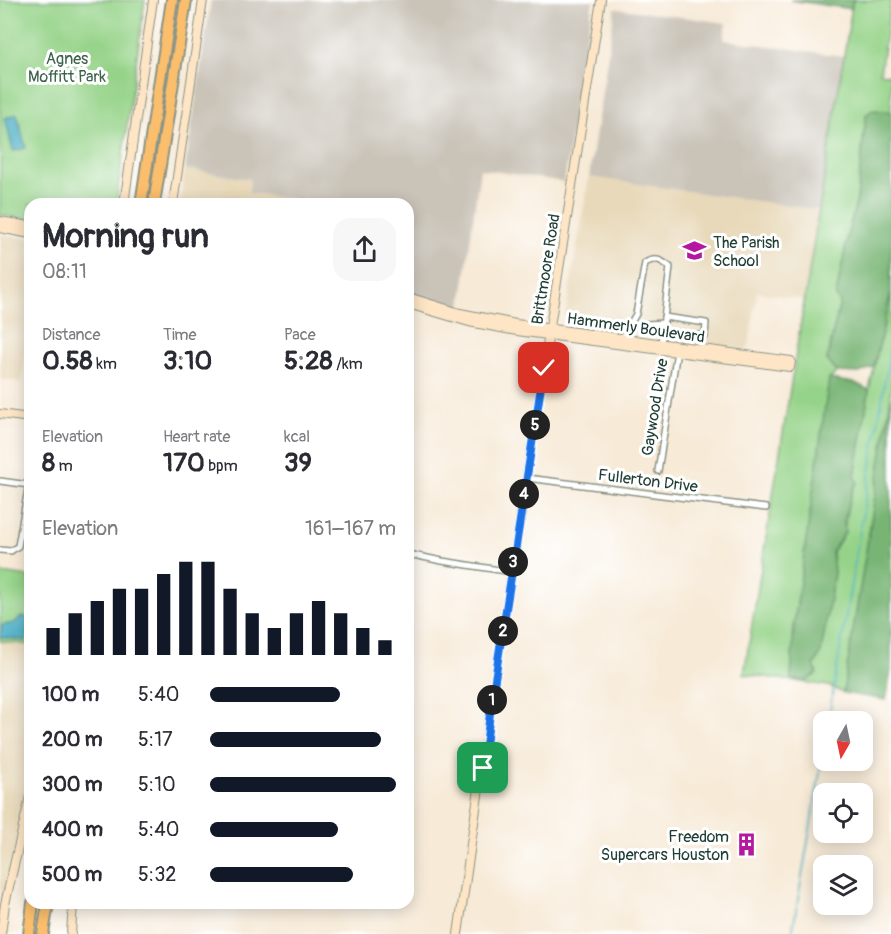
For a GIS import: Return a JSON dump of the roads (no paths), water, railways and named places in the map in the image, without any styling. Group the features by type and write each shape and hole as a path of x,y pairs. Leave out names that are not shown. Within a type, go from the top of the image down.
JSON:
{"highway":[{"path":"142,198 172,0"},
{"path":"155,198 186,0"},
{"path":"29,934 32,909"},
{"path":"43,934 47,909"}],"main road":[{"path":"125,198 153,0"},
{"path":"174,198 203,0"},
{"name":"Brittmoore Road","path":"458,934 601,0"},
{"path":"0,221 24,225"},
{"path":"0,228 24,233"},
{"name":"Hammerly Boulevard","path":"414,299 471,316 549,332 622,338 630,343 662,344 677,350"},
{"name":"Hammerly Boulevard","path":"414,306 471,323 790,364"},
{"path":"0,414 24,417"},
{"path":"1,934 5,904 24,823"},
{"path":"71,934 73,909"}],"street":[{"path":"622,338 633,319 638,303 645,263 652,259 662,260 670,267 662,344"},
{"path":"633,319 646,324"},
{"path":"628,329 664,320 706,323 705,336 663,332"},
{"name":"Gaywood Drive","path":"658,471 677,350"},
{"name":"Fullerton Drive","path":"526,478 766,508"},
{"path":"0,481 24,484"},
{"path":"0,549 11,551 15,549 20,540 24,512"},
{"path":"414,555 512,572"}],"water":[{"path":"17,114 26,148 13,151 5,118"},
{"path":"24,617 24,641 0,637 2,625 14,623"}],"waterway":[{"path":"830,711 891,345"},
{"path":"792,934 820,771"}],"place":[{"name":"The Parish School","path":"695,251"},
{"name":"Freedom Supercars Houston","path":"747,845"}],"park label":[{"name":"Agnes Moffitt Park","path":"67,67"}]}
